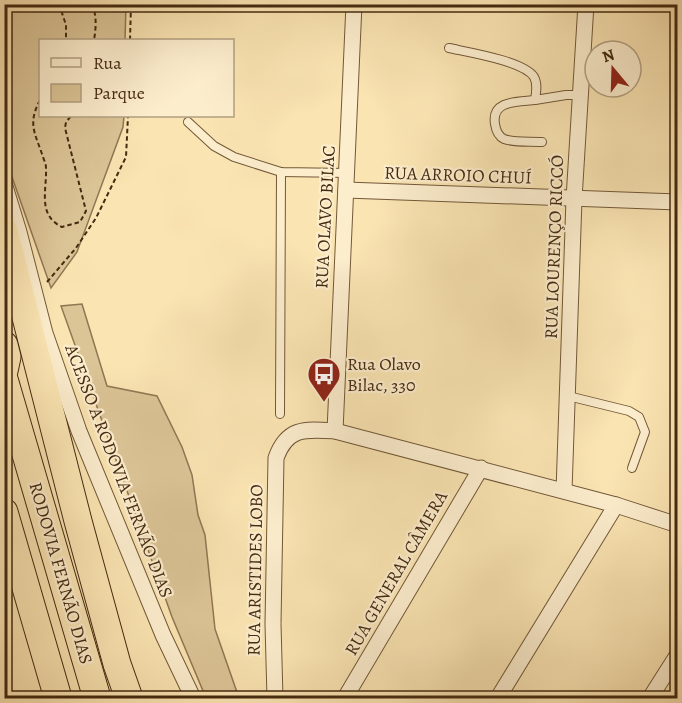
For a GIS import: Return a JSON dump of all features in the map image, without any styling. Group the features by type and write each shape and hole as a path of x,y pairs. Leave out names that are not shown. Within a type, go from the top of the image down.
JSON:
{"highway":[{"path":"4,231 78,521 117,664 129,699"},
{"path":"4,345 7,357 4,371"},
{"name":"RODOVIA FERNÃO DIAS","path":"4,379 97,699"},
{"name":"RODOVIA FERNÃO DIAS","path":"4,512 58,699"}],"street":[{"name":"RUA OLAVO BILAC","path":"335,431 354,4"},
{"name":"RUA LOURENÇO RICCÓ","path":"564,491 574,199 586,4"},
{"name":"ACESSO A RODOVIA FERNÃO DIAS","path":"4,183 45,333 79,431 159,625 193,699"},
{"name":"RUA ARROIO CHUÍ","path":"346,190 678,202"},
{"name":"RUA ARISTIDES LOBO","path":"274,699 276,458 281,443 293,434 309,430 335,431"},
{"path":"335,431 616,504 678,525"},
{"name":"RUA GENERAL CÂMERA","path":"345,699 480,468"},
{"path":"498,699 616,504"},
{"path":"650,699 678,654"}],"lane":[{"path":"449,48 509,62 532,74 536,81 536,100"},
{"path":"542,142 502,138 496,132 494,118 496,111 504,103 580,95"},
{"path":"188,122 214,146 234,157 281,172 348,173"},
{"path":"280,414 281,172"},
{"path":"568,396 629,411 639,417 645,432 632,468"}],"path":[{"path":"59,4 66,25 66,39"},
{"path":"92,4 95,12 94,39"},
{"path":"95,12 100,4"},
{"path":"130,39 131,4"},
{"path":"39,103 32,126 46,166 45,208 51,220 62,227 80,222 86,211 65,128 70,117"},
{"path":"36,296 76,248 96,218 126,157 128,117"}],"green space":[{"path":"4,5 126,5 125,39 39,39 39,117 124,117 123,127 77,252 51,288 5,157"},
{"path":"82,304 107,386 157,396 182,447 192,475 198,515 205,535 215,629 239,698 206,698 172,617 61,306"}],"place":[{"name":"Rua Olavo Bilac, 330","path":"324,403"}]}
